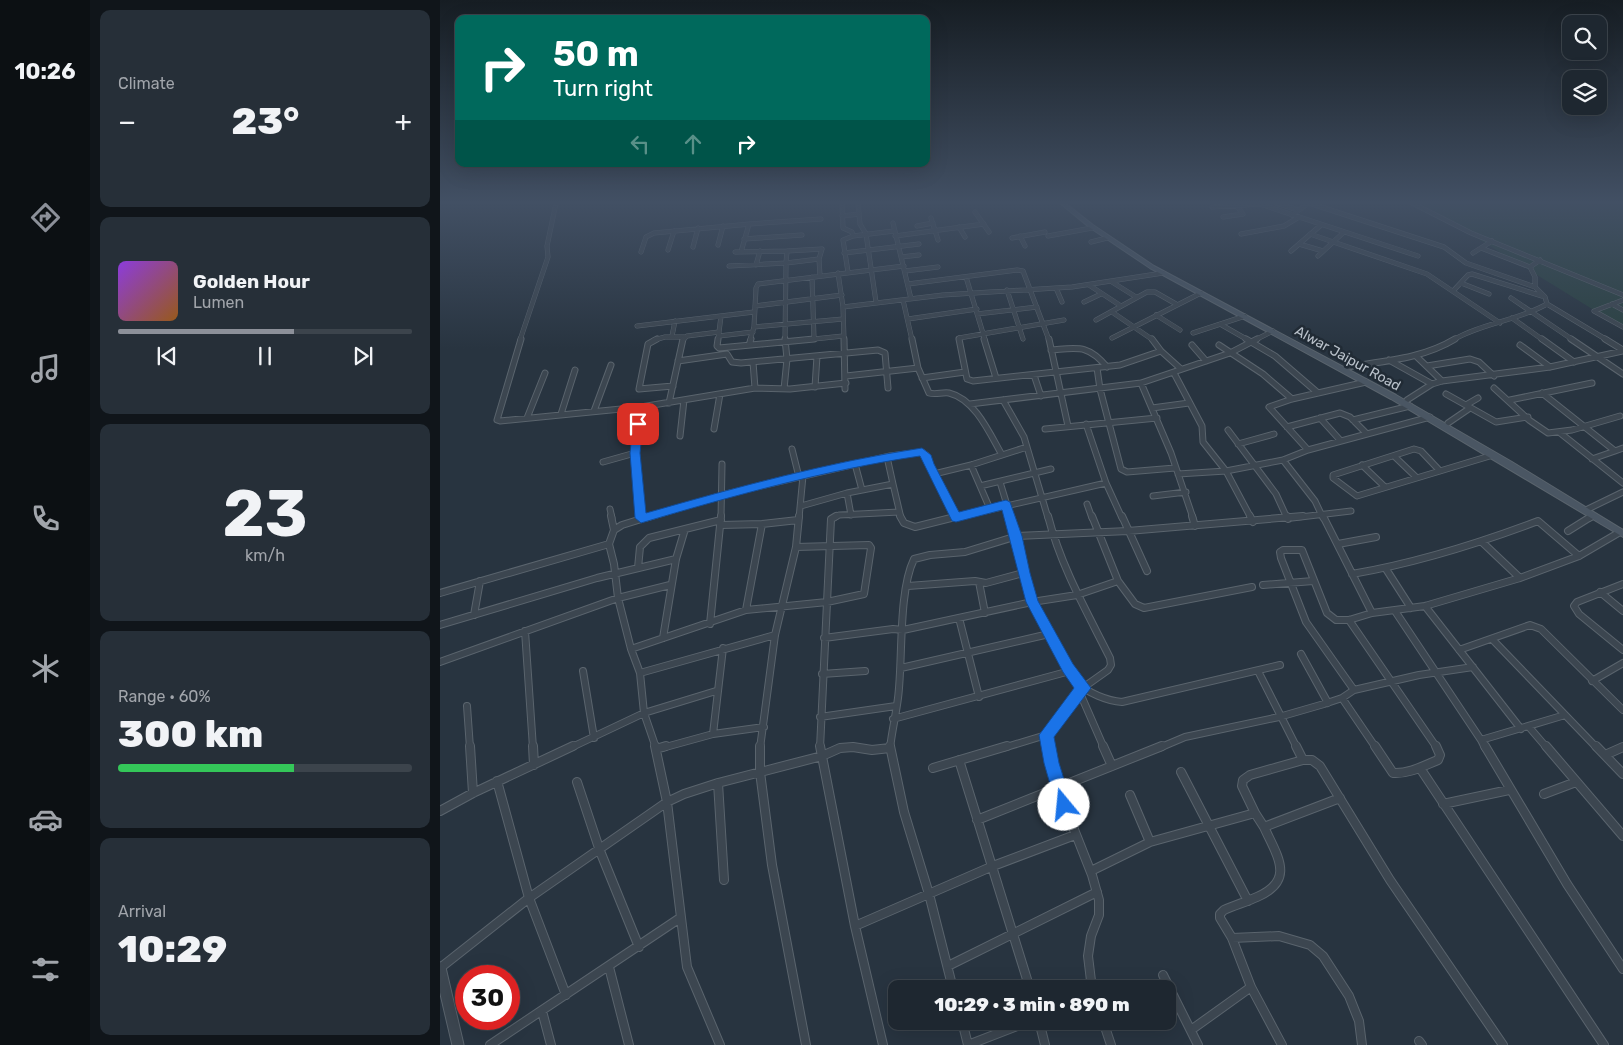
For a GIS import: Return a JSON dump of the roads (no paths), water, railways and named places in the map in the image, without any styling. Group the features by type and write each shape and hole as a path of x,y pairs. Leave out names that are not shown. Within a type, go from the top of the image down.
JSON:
{"main road":[{"name":"Alwar Jaipur Road","path":"1129,252 1164,273 1366,382 1448,423 1588,508 1622,532"},
{"name":"Alwar Jaipur Road","path":"1135,252 1347,367 1622,532"}],"street":[{"path":"548,252 548,257 507,381 497,420 503,422 561,414 641,407 755,388 771,387 784,389 846,383"},
{"path":"736,252 745,252"},
{"path":"756,265 760,252"},
{"path":"784,389 787,252"},
{"path":"820,252 820,276"},
{"path":"848,272 844,253 854,252"},
{"path":"868,252 876,302"},
{"path":"899,252 911,299"},
{"path":"1318,256 1322,252"},
{"path":"1364,252 1416,269 1454,290 1500,322"},
{"path":"1377,256 1382,252"},
{"path":"1405,252 1418,256"},
{"path":"1451,252 1466,263 1535,287 1545,297 1547,304 1623,351"},
{"path":"1491,252 1530,267 1535,277 1535,287"},
{"path":"1519,252 1623,295"},
{"path":"901,258 920,255"},
{"path":"729,266 819,259"},
{"path":"1530,267 1540,260"},
{"path":"749,345 753,330 758,284 848,272 938,267"},
{"path":"908,284 1023,271 1058,372 1068,426"},
{"path":"838,273 844,319 845,389"},
{"path":"843,307 876,302 1007,290 1089,285 1164,273"},
{"path":"1454,290 1468,275 1472,274 1545,297"},
{"path":"812,277 814,339"},
{"path":"966,277 996,378"},
{"path":"1112,282 1136,297"},
{"path":"1461,283 1489,294"},
{"path":"1089,285 1121,306"},
{"path":"1056,288 1062,302"},
{"path":"1007,290 1023,339"},
{"path":"1096,320 1136,297 1151,291 1176,304"},
{"path":"1112,338 1201,293"},
{"path":"1084,302 1101,294"},
{"path":"755,306 842,295"},
{"path":"1511,298 1623,374"},
{"path":"903,300 918,368 930,394 949,393 970,404 1002,455"},
{"path":"1623,300 1594,311 1623,327"},
{"path":"1347,367 1416,356 1465,333 1531,313 1547,304"},
{"path":"1612,304 1623,310"},
{"path":"908,319 1037,307"},
{"path":"637,326 754,312"},
{"path":"1112,312 1150,337 1161,351 1181,369"},
{"path":"1156,315 1180,330"},
{"path":"722,316 719,348 843,336"},
{"path":"1193,333 1245,316"},
{"path":"1512,318 1574,362"},
{"path":"672,386 639,389 650,342 672,336 685,337 719,334 784,324 844,319"},
{"path":"1064,320 1019,326 959,338 958,342 965,372 970,380 1108,367 1120,365 1161,351"},
{"path":"672,336 675,321"},
{"path":"1220,324 1279,358 1318,393"},
{"path":"970,404 1100,390 1141,383 1230,353 1250,341 1273,331"},
{"path":"669,403 685,337"},
{"path":"1192,345 1206,361"},
{"path":"1218,345 1263,374 1292,398"},
{"path":"1520,345 1550,367"},
{"path":"1051,350 1090,348 1097,353 1108,367"},
{"path":"678,361 727,354 734,363 883,351 888,388"},
{"path":"1353,420 1408,403 1432,384 1442,381 1494,376 1550,367 1600,358 1623,351"},
{"path":"815,387 817,356"},
{"path":"1416,356 1442,381"},
{"path":"1426,366 1470,359 1479,362 1494,376"},
{"path":"1389,360 1432,384"},
{"path":"753,362 755,388"},
{"path":"594,411 611,365"},
{"path":"846,376 918,368"},
{"path":"1097,368 1100,390 1120,467 1124,471 1175,468"},
{"path":"561,414 575,370"},
{"path":"922,378 965,372"},
{"path":"527,418 545,373"},
{"path":"1174,373 1203,430 1201,438 1203,442 1226,471 1253,522"},
{"path":"1034,374 1041,396"},
{"path":"938,376 940,383"},
{"path":"1308,450 1269,407 1292,398 1366,382"},
{"path":"1510,400 1592,382"},
{"path":"1141,383 1186,492 1195,526"},
{"path":"1494,388 1544,431 1559,432 1620,416"},
{"path":"1542,392 1615,451"},
{"path":"714,429 720,394"},
{"path":"1446,394 1496,422 1528,417"},
{"path":"1448,423 1478,398"},
{"path":"680,436 684,400"},
{"path":"933,768 1046,735 1082,690 1108,670 1111,665 1110,658 1077,595 1053,536 1027,447 1018,425 1003,400"},
{"path":"1152,408 1189,403"},
{"path":"641,407 635,453 641,518"},
{"path":"1287,427 1340,413 1353,420 1367,434"},
{"path":"1178,474 1226,471 1256,466 1282,460 1340,440 1430,417"},
{"path":"1045,429 1157,418"},
{"path":"1320,418 1340,440"},
{"path":"1086,424 1106,483 1147,571"},
{"path":"1228,430 1276,494 1288,519"},
{"path":"1559,432 1623,484"},
{"path":"1238,444 1274,434"},
{"path":"934,474 971,465 1027,447"},
{"path":"792,448 801,477 801,506 796,547 774,635 760,772 772,865 806,1045"},
{"path":"1592,459 1623,448"},
{"path":"1440,471 1418,450 1336,473 1333,475 1333,478 1353,496 1416,477 1440,471 1493,455"},
{"path":"614,530 641,518 722,495 887,457 922,452 926,455 956,518"},
{"path":"603,462 635,453"},
{"path":"1394,456 1416,477"},
{"path":"887,457 899,512 904,525 910,528 1106,483"},
{"path":"1282,460 1307,489 1322,514 1372,613"},
{"path":"710,624 721,523 722,464"},
{"path":"855,464 862,490"},
{"path":"971,465 990,509"},
{"path":"1362,465 1385,487"},
{"path":"980,486 1051,469"},
{"path":"1000,482 1017,536 1032,602 1082,690 1112,766"},
{"path":"801,506 847,493 893,484"},
{"path":"1153,496 1186,492"},
{"path":"1588,508 1623,492"},
{"path":"847,493 851,515"},
{"path":"1087,504 1118,581 1125,588 1133,603 1138,607 1144,608 1252,587"},
{"path":"610,509 614,530 608,544 618,598 631,649 640,673 644,713 656,749 667,802 687,967 717,1044"},
{"path":"951,980 929,894 904,812 890,748 901,668 905,596 914,559 920,556 965,552 1017,536 1128,532 1288,519 1351,511"},
{"path":"883,1045 855,926 819,738 831,519 839,515 899,512"},
{"path":"1568,531 1593,516"},
{"path":"638,568 640,546 649,538 721,523 762,524 798,520"},
{"path":"1352,574 1386,569 1482,542 1538,521 1578,556"},
{"path":"746,610 762,524"},
{"path":"663,638 670,585 686,529"},
{"path":"1354,690 1306,622 1280,555 1283,550 1302,550 1327,613 1336,620 1349,620 1372,613 1426,606 1520,578 1578,556 1622,532"},
{"path":"1338,544 1376,537"},
{"path":"1482,542 1520,578"},
{"path":"440,593 608,544"},
{"path":"631,649 710,624 746,610 826,602 864,594 871,548 869,545 796,547"},
{"path":"440,625 615,574 676,559"},
{"path":"1386,569 1411,608"},
{"path":"908,586 975,580 979,582 1024,573"},
{"path":"474,615 480,581"},
{"path":"824,638 892,629 904,630 1032,602 1077,595 1118,581"},
{"path":"1263,584 1313,581"},
{"path":"979,582 985,613"},
{"path":"1623,584 1577,602 1574,606 1575,610 1623,650"},
{"path":"440,662 618,598 670,585"},
{"path":"1600,592 1623,611"},
{"path":"1426,606 1459,650 1525,728 1623,836"},
{"path":"1395,611 1435,674 1481,740 1578,904 1623,968"},
{"path":"959,618 979,697"},
{"path":"1342,698 1393,773 1399,774 1420,768 1438,760 1440,755 1436,748 1349,620"},
{"path":"1459,650 1530,625 1535,625 1623,710"},
{"path":"525,631 534,765"},
{"path":"901,668 1049,634"},
{"path":"640,673 774,635"},
{"path":"1492,639 1623,774"},
{"path":"713,734 716,691 723,648"},
{"path":"1301,654 1328,703"},
{"path":"1592,681 1623,663"},
{"path":"1082,690 1111,701 1122,702 1280,666"},
{"path":"977,820 1058,786 1185,737 1279,717 1342,698 1354,690 1419,675 1474,667"},
{"path":"822,674 865,671"},
{"path":"893,719 1070,671"},
{"path":"1258,671 1279,717 1302,760"},
{"path":"583,672 594,738"},
{"path":"440,811 498,781 594,738 644,713 716,691"},
{"path":"467,706 474,793"},
{"path":"820,718 852,711 896,706"},
{"path":"1481,740 1565,715"},
{"path":"656,749 713,734 764,727"},
{"path":"1046,735 1058,786 1075,835 1091,871 1101,912 1092,933 1087,966 1090,980"},
{"path":"1605,755 1623,746"},
{"path":"458,1045 440,968 529,898 667,802 684,794 718,783 822,756 840,748 853,747 872,750 890,748"},
{"path":"959,760 1027,980"},
{"path":"1282,1045 1251,987 1232,938 1220,918 1220,914 1226,908 1270,892 1279,883 1282,875 1282,866 1242,786 1242,780 1250,775 1302,760 1312,760 1320,766 1390,880 1503,1045"},
{"path":"1420,768 1604,1045"},
{"path":"1181,772 1248,901"},
{"path":"498,781 529,898 566,995"},
{"path":"577,782 600,850 639,947"},
{"path":"1544,794 1576,782"},
{"path":"718,783 724,880"},
{"path":"1443,804 1510,790"},
{"path":"1130,795 1150,842"},
{"path":"1264,827 1340,798"},
{"path":"1091,871 1150,842 1255,813"},
{"path":"855,926 993,866 1075,835"},
{"path":"948,966 1097,892"},
{"path":"490,1045 680,918"},
{"path":"1232,938 1278,936 1310,945 1323,956 1349,996 1359,1021 1362,1045"},
{"path":"609,967 629,1045"},
{"path":"1163,975 1198,1045"},
{"path":"1191,1030 1251,987"},
{"path":"542,1011 551,1045"},
{"path":"964,1030 968,1045 1007,1030"},
{"path":"1041,1030 1045,1045"},
{"path":"1105,1030 1111,1045"}]}
